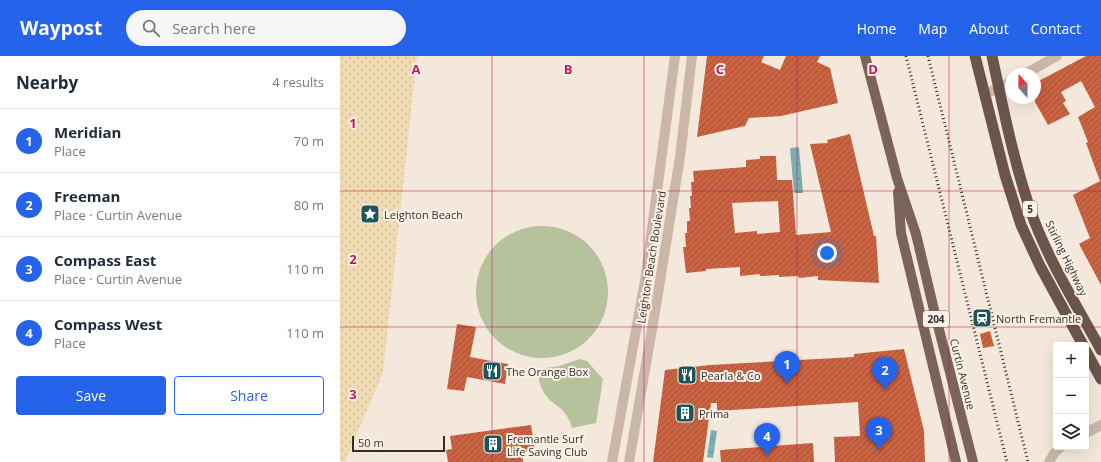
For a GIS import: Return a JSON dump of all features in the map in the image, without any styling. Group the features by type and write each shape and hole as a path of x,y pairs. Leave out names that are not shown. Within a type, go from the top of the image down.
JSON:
{"highway":[{"name":"5","path":"975,56 1005,175 1021,225 1040,266 1081,342"},
{"name":"Stirling Highway","path":"992,56 1014,159 1033,217 1051,259 1101,350"},
{"path":"1089,357 1101,379"}],"main road":[{"name":"Curtin Avenue","path":"864,56 897,178 916,234 973,462"},
{"name":"Curtin Avenue","path":"897,178 901,233 956,462"}],"street":[{"name":"Leighton Beach Boulevard","path":"612,462 645,281 675,56"},
{"name":"Leighton Beach Boulevard","path":"629,462 679,165 692,56"},
{"path":"1036,68 1057,56"},
{"path":"985,94 1005,85"},
{"path":"1089,431 1101,425"},
{"path":"1049,462 1050,458 1057,450"}],"green space":[{"path":"548,226 567,231 579,237 589,245 597,255 603,267 607,279 607,305 603,317 597,329 589,339 579,347 567,353 555,357 536,358 517,353 505,347 495,339 487,329 481,317 477,305 476,286 481,267 487,255 495,245 505,237 517,231 529,227"},
{"path":"580,359 587,361 603,379 596,423 572,428 565,413 548,398 543,390 539,382 539,373 540,369 559,366"}],"sand":[{"name":"Leighton Beach","path":"340,56 417,56 383,372 345,462 340,462"}],"water":[{"path":"799,147 803,193 794,193 790,148"},
{"path":"711,430 717,431 713,458 707,457"}],"building":[{"path":"707,56 764,56 761,62 780,70 786,56 820,56 817,62 830,68 838,103 781,116 749,118 745,126 697,137"},
{"path":"1086,56 1101,56 1101,285 1079,244 1090,238 1073,195 1100,181 1086,143 1088,142 1078,117 1095,107 1081,81 1061,92 1066,101 1063,103 1070,114 1048,125 1036,104 1041,104 1041,80"},
{"path":"850,134 874,236 876,236 879,283 818,280 818,276 799,278 798,276 779,277 779,275 760,276 760,274 740,276 740,267 706,269 706,271 686,273 683,247 686,247 685,233 687,233 687,221 690,221 689,208 691,208 690,196 692,196 691,182 694,182 693,171 746,167 746,160 760,159 760,156 776,156 777,180 792,180 796,235 831,232 810,144 828,143 827,140","holes":["778,201 780,232 757,234 757,231 735,233 732,203"]},
{"path":"457,324 476,327 470,357 508,364 505,384 467,377 464,391 447,389"},
{"path":"990,331 994,346 983,348 980,334"},
{"path":"904,349 924,431 925,462 835,462 834,437 860,436 858,402 717,411 717,403 711,403 703,462 653,462 665,370 710,365 854,357 854,354"},
{"name":"Fremantle Surf Life Saving Club","path":"531,425 535,451 522,452 523,462 448,462 446,450 452,449 450,436"},
{"path":"813,443 814,462 721,462 720,450"}],"railway":[{"path":"906,56 1007,462"},
{"path":"928,56 1028,462"}],"place":[{"name":"Leighton Beach","path":"370,214"},
{"name":"North Fremantle","path":"982,318"},
{"name":"The Orange Box","path":"492,371"},
{"name":"Pearla & Co","path":"687,375"},
{"name":"Meridian","path":"787,384"},
{"name":"Freeman","path":"885,390"},
{"name":"Prima","path":"685,413"},
{"name":"Fremantle Surf Life Saving Club","path":"493,444"},
{"name":"Compass East","path":"879,450"},
{"name":"Compass West","path":"767,456"}]}
